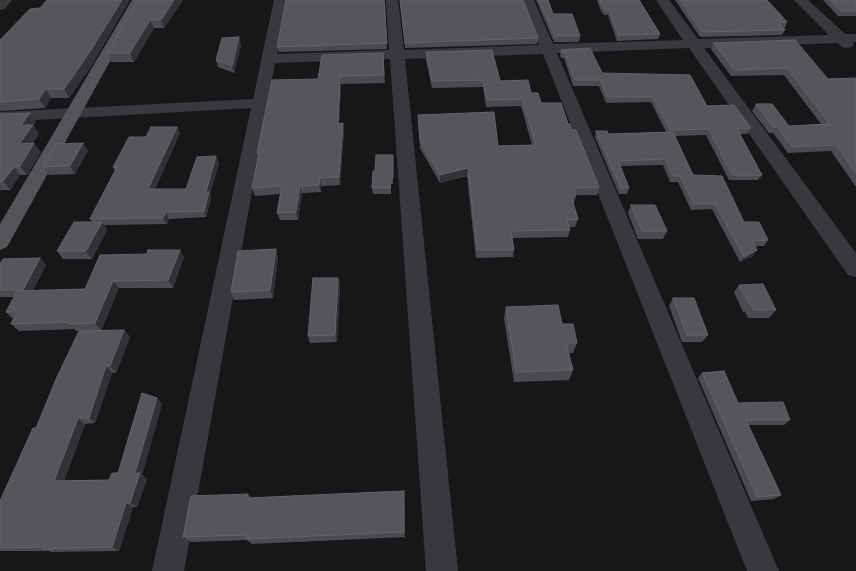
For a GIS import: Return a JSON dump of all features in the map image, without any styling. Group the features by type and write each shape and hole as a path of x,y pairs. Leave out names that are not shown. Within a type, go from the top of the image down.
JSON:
{"main road":[{"path":"0,242 138,0"}],"street":[{"path":"0,6 6,0"},
{"path":"168,571 280,0"},
{"path":"392,0 442,571"},
{"path":"528,0 763,571"},
{"path":"662,0 856,269"},
{"path":"800,0 856,53"},
{"path":"268,60 856,38"},
{"path":"0,117 259,103"}],"building":[{"path":"47,0 122,0 89,53 64,89 46,89 39,99 0,102 0,40 30,9 40,8"},
{"path":"138,0 174,0 161,20 150,20 130,53 107,53"},
{"path":"286,0 384,0 387,43 277,47"},
{"path":"400,0 523,0 538,38 405,43"},
{"path":"539,0 548,0 553,14 572,14 580,36 555,36"},
{"path":"600,0 639,0 660,34 618,35 609,10 605,10"},
{"path":"680,0 767,0 787,22 779,23 785,30 702,32"},
{"path":"830,0 856,0 856,11 841,11"},
{"path":"239,37 232,66 216,60 222,38"},
{"path":"795,40 828,79 856,78 856,173 836,145 792,147 777,127 773,127 756,104 772,104 789,126 830,124 787,68 734,70 714,43"},
{"path":"590,48 602,73 690,75 707,106 734,105 751,128 737,129 762,175 732,175 709,129 670,130 653,97 607,97 601,80 575,80 565,53 562,53 561,50"},
{"path":"492,50 500,81 528,80 531,93 538,93 541,103 561,103 568,124 570,124 572,130 576,130 599,187 574,188 576,196 571,196 578,219 567,220 570,230 511,231 514,250 477,250 468,168 440,175 420,141 418,115 494,112 498,146 536,145 522,99 487,100 483,80 432,81 426,52"},
{"path":"383,53 384,75 340,76 338,124 343,123 339,177 320,178 319,185 300,186 296,212 277,213 282,186 252,188 259,153 257,153 272,80 318,79 322,55"},
{"path":"30,113 21,125 33,125 19,144 34,143 20,166 14,167 3,181 0,181 0,114"},
{"path":"151,127 177,127 148,189 186,189 197,157 216,156 206,192 209,192 204,211 166,212 163,218 90,219 117,167 113,167 129,137 146,137"},
{"path":"596,131 607,131 608,134 673,132 693,175 722,176 744,222 759,222 768,240 753,241 757,250 744,257 715,204 694,204 680,176 673,176 665,159 618,161 629,188 621,188"},
{"path":"83,143 70,166 43,167 56,144"},
{"path":"376,155 393,155 393,178 391,178 390,188 372,188"},
{"path":"631,205 655,205 667,231 642,231"},
{"path":"74,222 102,222 86,251 57,251"},
{"path":"276,249 270,290 231,292 238,251"},
{"path":"148,250 180,250 168,280 113,281 95,323 69,324 70,322 11,324 17,312 6,312 17,291 85,289 100,255 147,254"},
{"path":"40,258 23,290 0,290 0,264 3,259"},
{"path":"313,278 338,278 335,335 308,336"},
{"path":"763,284 776,310 754,310 751,304 749,304 739,285"},
{"path":"673,298 694,298 708,335 687,335"},
{"path":"558,305 562,324 573,324 577,343 566,343 573,370 516,372 506,307"},
{"path":"124,330 110,366 106,366 89,418 78,418 54,481 109,480 112,473 118,473 142,393 157,398 135,473 140,473 130,503 126,503 112,547 43,549 43,547 0,548 0,501 33,428 36,428 57,377 79,331"},
{"path":"724,371 738,403 783,402 790,420 746,420 781,495 757,497 702,373"},
{"path":"404,491 404,532 246,539 246,535 183,537 191,496 248,494 247,498"}]}
